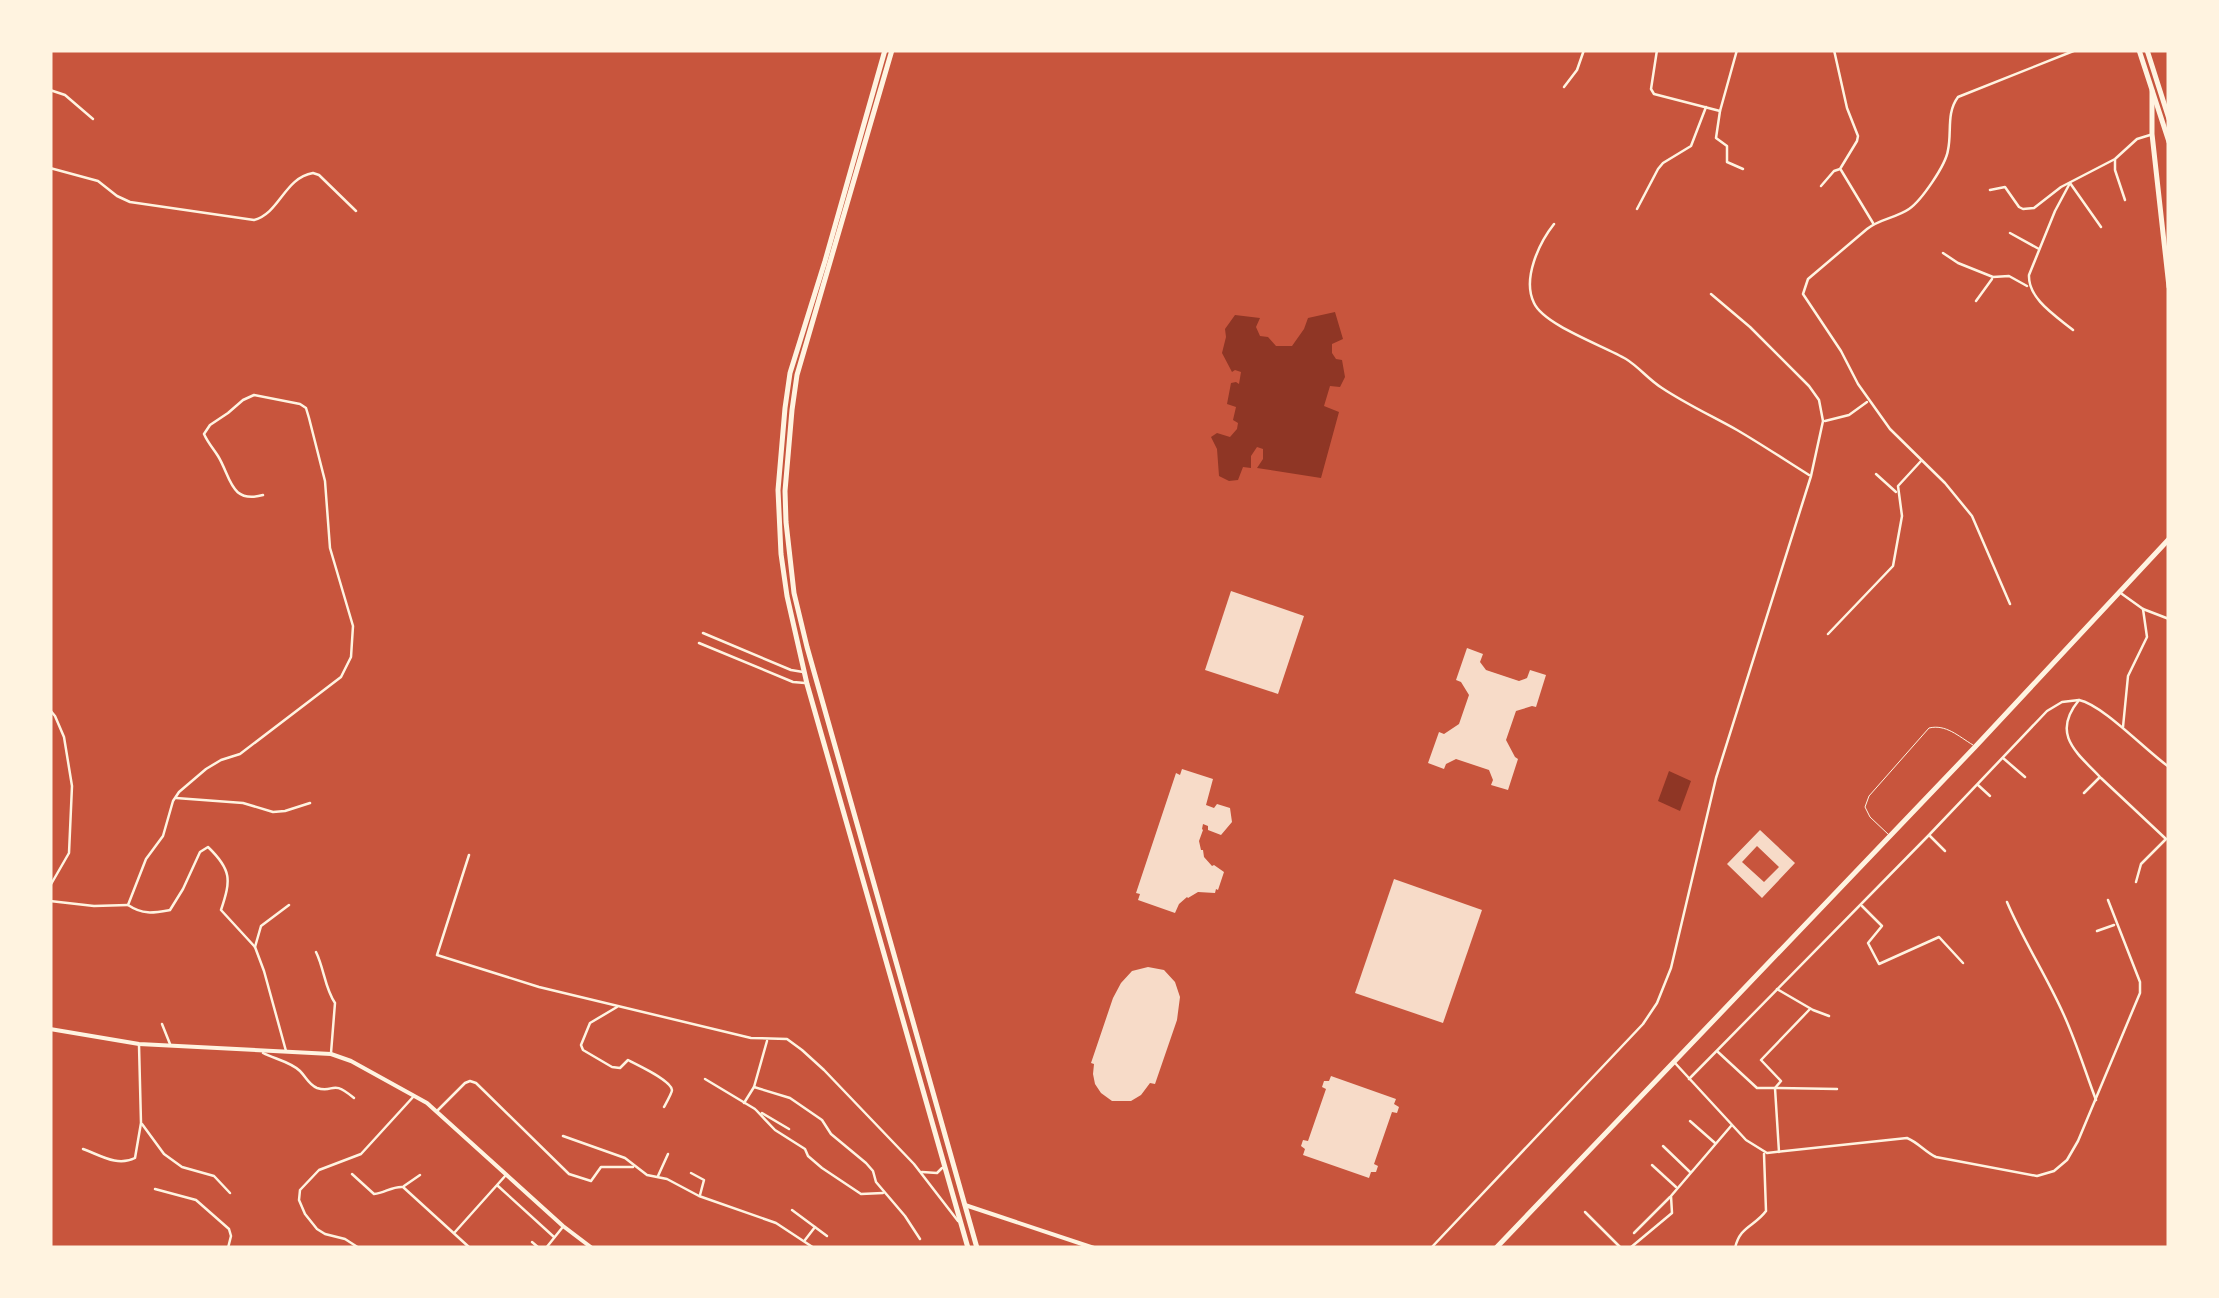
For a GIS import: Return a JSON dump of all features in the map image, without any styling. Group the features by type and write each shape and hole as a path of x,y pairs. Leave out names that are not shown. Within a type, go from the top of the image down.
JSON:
{"main road":[{"path":"888,50 790,374 778,490 781,554 808,684 968,1248"},
{"path":"888,50 798,376 788,453 786,522 794,593 806,647 976,1248"},
{"path":"2139,50 2169,142"},
{"path":"2148,50 2169,119"},
{"path":"2152,92 2152,134 2169,287"},
{"path":"2167,259 2169,240"},
{"path":"1496,1248 2169,540"}],"street":[{"path":"1564,88 1577,70 1584,50"},
{"path":"1657,50 1651,89 1654,94 1720,111"},
{"path":"1737,50 1716,138 1727,146 1727,162 1743,169"},
{"path":"1821,186 1840,169 1858,136 1834,50"},
{"path":"2010,604 1972,516 1890,429 1803,294 1808,279 1873,224 1906,211 1922,196 1947,156 1951,112 1958,97 2076,50"},
{"path":"50,90 65,95 93,119"},
{"path":"1637,209 1663,163 1691,146 1706,107"},
{"path":"1990,190 2005,187 2019,206 2029,209 2115,159 2137,139 2152,134"},
{"path":"2115,159 2125,200"},
{"path":"50,168 98,182 130,202 254,220 266,216 297,178 313,172 356,212"},
{"path":"1840,169 1873,224"},
{"path":"2070,182 2101,227"},
{"path":"2028,286 2029,275 2070,182"},
{"path":"1554,224 1535,259 1531,280 1536,308 1574,334 1629,361 1663,389 1811,476"},
{"path":"2010,234 2040,250"},
{"path":"1942,253 1993,277 2008,276 2028,286 2073,330"},
{"path":"1976,300 1993,277"},
{"path":"1432,1248 1643,1024 1657,1003 1670,968 1716,778 1811,476 1823,421 1819,400 1809,386 1711,294"},
{"path":"128,905 146,859 163,836 175,798 206,769 240,754 341,677 351,657 353,626 330,548 324,481 306,408 254,395 210,424 204,434 220,458 232,488 242,496 263,495"},
{"path":"1823,421 1849,416 1869,401"},
{"path":"1897,493 1900,482 1922,460"},
{"path":"1828,634 1893,566 1902,509 1897,493 1876,474"},
{"path":"2119,592 2143,609 2169,619"},
{"path":"2122,729 2128,676 2147,637 2143,609"},
{"path":"703,633 791,670 805,672"},
{"path":"699,643 794,682 808,684"},
{"path":"2079,700 2069,719 2067,739 2071,747 2166,838 2141,864 2136,882"},
{"path":"1689,1079 2055,704 2079,700 2094,705 2169,766"},
{"path":"50,710 64,737 72,786 69,853 50,886"},
{"path":"2002,757 2025,777"},
{"path":"2084,793 2100,777"},
{"path":"1977,784 1990,796"},
{"path":"175,798 244,803 272,812 310,803"},
{"path":"1929,835 1945,851"},
{"path":"50,901 128,905 138,912 151,913 170,910 200,852 208,847 226,871 229,885 221,910 254,947 286,1051"},
{"path":"469,855 437,955 540,988 752,1038 787,1039 824,1070 921,1172 964,1230"},
{"path":"1674,1062 1746,1140 1764,1152 1908,1138 1936,1157 2037,1176 2054,1170 2067,1160 2078,1142 2140,993 2140,982 2108,900"},
{"path":"2007,902 2065,1017 2096,1100"},
{"path":"254,947 261,926 290,905"},
{"path":"1861,905 1882,926 1868,943 1879,964 1939,937 1963,963"},
{"path":"2097,931 2117,924"},
{"path":"316,952 335,1003 331,1054"},
{"path":"1776,988 1829,1016"},
{"path":"618,1006 590,1023 580,1045 612,1067 620,1068 628,1060 665,1080 672,1090 664,1107"},
{"path":"1780,1152 1775,1088 1782,1081 1761,1060 1810,1008"},
{"path":"162,1024 170,1045"},
{"path":"50,1029 139,1044 331,1054 351,1061 438,1111 562,1226 592,1248"},
{"path":"744,1104 754,1087 768,1040"},
{"path":"83,1148 120,1162 130,1162 137,1154 141,1123 139,1044"},
{"path":"258,1050 296,1067 316,1088 342,1088 354,1098"},
{"path":"1716,1051 1756,1088 1837,1089"},
{"path":"704,1079 789,1129"},
{"path":"438,1111 470,1081 569,1174 591,1181 601,1167 634,1166"},
{"path":"754,1087 790,1098 822,1120 831,1134 866,1163 920,1240"},
{"path":"358,1248 317,1228 305,1214 299,1200 300,1190 320,1170 361,1154 415,1095"},
{"path":"756,1110 775,1130 805,1149 822,1168 862,1194 884,1193"},
{"path":"1690,1121 1716,1144"},
{"path":"141,1123 164,1154 182,1167 214,1176 230,1192"},
{"path":"1634,1233 1732,1125"},
{"path":"562,1136 625,1158 648,1175 776,1224 814,1248"},
{"path":"1662,1146 1691,1172"},
{"path":"625,1158 630,1148"},
{"path":"1736,1248 1744,1228 1766,1211 1764,1152"},
{"path":"657,1177 668,1154"},
{"path":"921,1172 937,1173 944,1161"},
{"path":"1652,1165 1678,1188"},
{"path":"692,1173 704,1180 700,1196"},
{"path":"352,1174 374,1194 409,1185 420,1175"},
{"path":"454,1234 507,1174"},
{"path":"497,1185 554,1237"},
{"path":"403,1186 470,1248"},
{"path":"155,1189 196,1200 229,1229 228,1248"},
{"path":"1630,1248 1672,1213 1671,1196"},
{"path":"965,1205 1094,1248"},
{"path":"792,1210 827,1236"},
{"path":"1585,1212 1621,1248"},
{"path":"546,1248 562,1226"},
{"path":"804,1242 814,1227"},
{"path":"532,1242 538,1248"}],"lane":[{"path":"1890,836 1865,807 1869,796 1929,728 1950,730 1975,747"}],"shaded area":[{"path":"1335,312 1343,339 1332,344 1332,353 1342,360 1345,377 1340,387 1330,386 1324,406 1339,412 1321,478 1257,468 1263,459 1263,449 1257,447 1251,456 1251,468 1243,467 1238,480 1219,476 1217,449 1211,437 1217,433 1230,437 1237,429 1238,423 1233,420 1236,407 1227,404 1231,383 1239,384 1241,372 1232,372 1222,353 1225,329 1235,315 1260,318 1256,327 1260,336 1268,337 1276,346 1292,346 1308,318"},
{"path":"1669,771 1691,781 1680,811 1658,801"}],"building":[{"path":"1231,591 1304,616 1278,694 1205,670"},
{"path":"1467,648 1483,654 1480,662 1486,670 1519,681 1527,678 1530,670 1546,675 1536,707 1516,711 1506,740 1518,759 1508,790 1491,785 1489,770 1456,759 1444,769 1428,763 1439,732 1444,734 1459,724 1469,695 1456,680"},
{"path":"1182,769 1213,779 1206,805 1230,808 1232,822 1221,835 1203,824 1199,841 1204,857 1224,872 1218,890 1187,897 1175,913 1138,900 1140,894 1136,893 1176,773 1180,775"},
{"path":"1760,830 1795,863 1762,898 1727,864","holes":["1757,846 1779,867 1764,882 1742,862"]},
{"path":"1394,879 1482,910 1443,1023 1355,993"},
{"path":"1148,967 1164,970 1175,982 1180,997 1177,1020 1155,1084 1150,1083 1131,1101 1112,1101 1095,1084 1091,1063 1121,983 1132,971"},
{"path":"1331,1076 1396,1099 1394,1104 1399,1107 1397,1113 1392,1112 1374,1164 1378,1166 1376,1172 1371,1172 1369,1178 1303,1155 1303,1140 1308,1141 1326,1089 1322,1087 1324,1081"}]}
